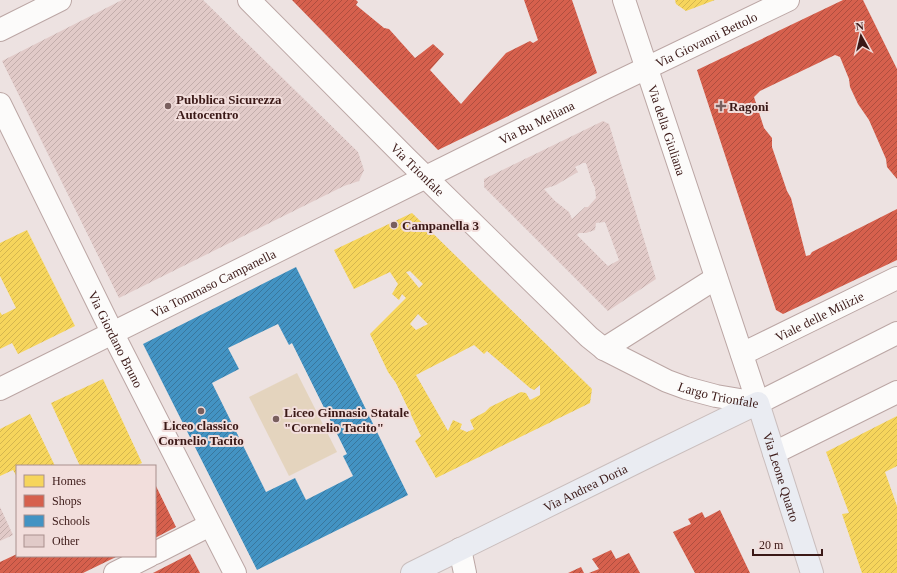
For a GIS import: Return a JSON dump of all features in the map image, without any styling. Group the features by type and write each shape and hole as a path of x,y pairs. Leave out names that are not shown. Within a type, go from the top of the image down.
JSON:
{"main road":[{"name":"Via Leone Quarto","path":"758,403 812,573"},
{"name":"Via Andrea Doria","path":"412,573 758,403"}],"street":[{"path":"0,30 60,0"},
{"name":"Via Trionfale","path":"249,0 426,177 596,343"},
{"name":"Via della Giuliana","path":"624,0 713,269"},
{"name":"Via Giovanni Bettolo","path":"646,69 788,0"},
{"name":"Via Bu Meliana","path":"426,177 646,69"},
{"name":"Via Giordano Bruno","path":"0,104 113,334 235,573"},
{"name":"Via Tommaso Campanella","path":"0,389 426,177"},
{"path":"596,343 713,269"},
{"name":"Largo Trionfale","path":"596,343 667,381 716,396 758,403 713,269"},
{"name":"Viale delle Milizie","path":"742,354 897,278"},
{"path":"758,403 897,333"},
{"path":"774,453 897,392"},
{"path":"156,552 210,525"},
{"path":"460,549 465,573"},
{"path":"115,573 147,557"}],"shaded area":[{"path":"297,373 337,452 289,476 249,397"}],"building: Homes":[{"path":"675,0 715,0 686,11 676,4"},
{"path":"412,213 592,389 590,403 436,478 415,441 421,436 396,383 388,372 370,334 406,298 402,294 399,300 392,294 398,284 390,272 354,289 334,250","holes":["410,271 423,284 419,288 406,272","418,314 428,324 416,330 410,324","474,345 484,354 487,351 530,388 534,390 540,385 540,395 530,400 526,393 521,392 490,407 485,412 470,420 474,429 467,432 460,429 462,424 453,420 448,431 416,375"]},
{"path":"27,230 75,326 18,354 12,343 0,349 0,312 2,315 16,308 0,276 0,243"},
{"path":"103,379 142,463 137,465 80,465 51,403"},
{"path":"30,414 55,465 16,465 16,475 13,470 0,476 0,429"},
{"path":"897,416 897,466 885,472 897,506 897,573 862,573 842,514 849,513 826,452"}],"building: Shops":[{"path":"292,0 356,0 358,2 356,5 384,28 389,29 415,58 433,44 444,54 430,70 461,104 506,53 530,41 533,43 538,40 524,0 572,0 597,73 438,150"},
{"path":"843,0 863,0 897,69 897,179 887,167 886,159 869,120 858,104 850,87 849,79 840,57 835,55 760,91 754,97 764,128 772,138 772,147 787,191 791,198 806,256 897,209 897,260 783,314 776,310 697,70"},
{"path":"156,486 176,527 156,537"},
{"path":"720,510 750,573 695,573 673,532 691,524 688,519 702,512 705,518"},
{"path":"611,550 616,559 629,553 640,573 589,573 599,569 592,559"},
{"path":"16,554 16,557 116,557 83,573 0,573 0,562"},
{"path":"190,554 200,573 153,573"},
{"path":"581,567 584,573 568,573"}],"building: Schools":[{"name":"Liceo Ginnasio Statale \"Cornelio Tacito\"","path":"296,267 408,495 257,570 143,344","holes":["278,324 289,345 292,343 347,454 343,456 353,476 306,500 295,478 266,492 212,383 239,369 228,348"]}],"building: Other":[{"name":"Pubblica Sicurezza Autocentro","path":"122,0 203,0 358,152 364,170 359,181 344,186 119,298 2,61"},
{"path":"603,121 609,124 656,279 608,311 484,187 484,179","holes":["586,163 595,188 596,198 588,207 585,207 572,219 569,212 555,201 544,189 556,185 578,172 575,167","605,222 619,260 608,266 577,235 579,233 586,233 595,230 596,223"]},
{"path":"0,507 13,535 0,541"}],"place":[{"name":"Pubblica Sicurezza Autocentro","path":"168,106"},
{"name":"Ragoni","path":"721,106"},
{"name":"Campanella 3","path":"394,225"},
{"name":"Liceo classico Cornelio Tacito","path":"201,411"},
{"name":"Liceo Ginnasio Statale \"Cornelio Tacito\"","path":"276,419"}]}
